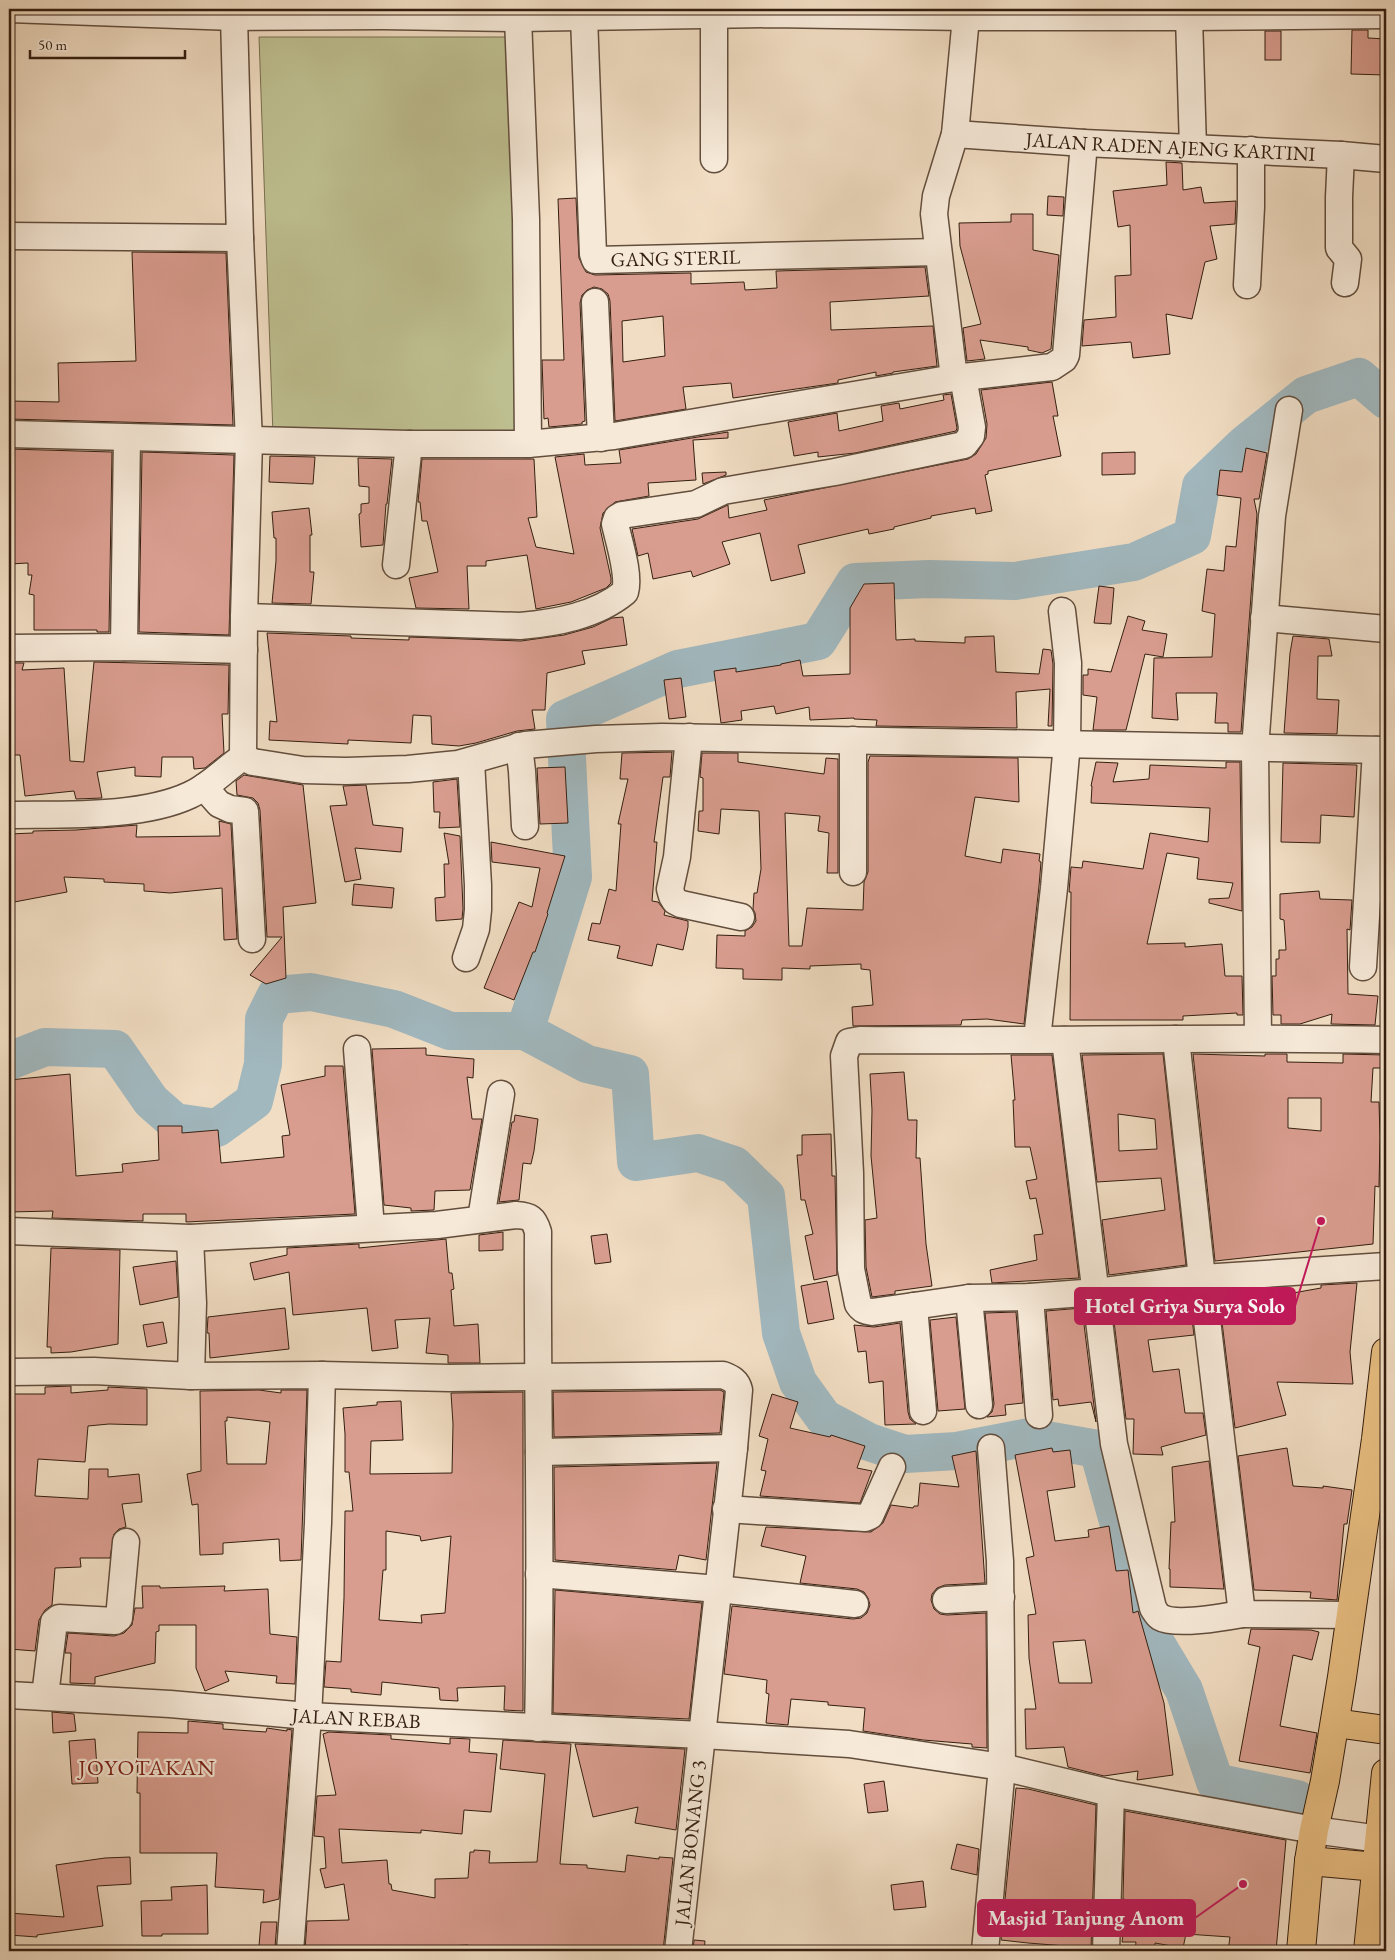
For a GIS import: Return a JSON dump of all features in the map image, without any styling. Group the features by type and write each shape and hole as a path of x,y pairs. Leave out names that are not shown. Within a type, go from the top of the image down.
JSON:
{"main road":[{"path":"1301,1951 1309,1861 1334,1724 1376,1440 1386,1352"},
{"path":"1334,1724 1386,1730"},
{"path":"1368,1951 1386,1773"},
{"path":"1309,1861 1377,1867"}],"street":[{"path":"9,9 234,17 382,16 518,18 849,14 966,17 1155,13 1189,17 1386,14"},
{"path":"714,15 714,159"},
{"path":"234,17 240,238 249,441 244,616 243,757"},
{"name":"GANG STERIL","path":"584,17 595,260 938,252"},
{"path":"244,616 520,626 562,621 593,610 625,592 625,574 615,524 617,518 622,515 696,504 723,492 835,472 964,445 972,436 972,427 959,378 938,252 934,214 936,196 956,134 966,17"},
{"path":"1189,17 1193,148"},
{"path":"518,18 526,219 528,444"},
{"name":"JALAN RADEN AJENG KARTINI","path":"956,134 1084,143 1341,154 1386,159"},
{"path":"9,434 249,441 528,444 601,438 689,425 959,378 1052,367 1064,360 1067,349 1084,143"},
{"path":"1247,285 1251,207 1251,150"},
{"path":"1341,154 1338,197 1339,248 1348,259 1345,283"},
{"path":"9,236 240,238"},
{"path":"595,302 601,438"},
{"path":"1258,1038 1255,749 1272,516 1289,410"},
{"path":"124,647 126,437"},
{"path":"396,566 409,444"},
{"path":"1037,1039 1054,888 1066,743 1068,662 1062,611"},
{"path":"1264,618 1386,629"},
{"path":"9,648 124,647 244,650"},
{"path":"243,757 253,762 293,769 346,771 408,768 471,761 488,754 522,746 596,739 689,737 1381,750 1363,967"},
{"path":"689,737 677,857 670,889 672,896 675,901 681,904 741,917"},
{"path":"853,740 853,872"},
{"path":"522,746 525,826"},
{"path":"9,815 111,812 146,808 190,795 204,787 243,757"},
{"path":"466,958 476,929 478,910 471,761"},
{"path":"204,787 219,804 230,809 245,811 252,939"},
{"path":"1386,1040 1258,1038 860,1040 849,1042 844,1056 850,1173 851,1270 858,1304 861,1309 872,1312 969,1298 1030,1297 1097,1292 1202,1278 1386,1266"},
{"path":"1176,1039 1242,1614"},
{"path":"1065,1040 1114,1444 1153,1608 1158,1616 1166,1620 1186,1621 1242,1614 1350,1615"},
{"path":"357,1049 371,1228"},
{"path":"480,1219 501,1094"},
{"path":"9,1231 190,1238 437,1225 516,1215 529,1216 535,1221 538,1232 537,1377 540,1650 538,1728"},
{"path":"190,1238 193,1303 191,1376"},
{"path":"1030,1297 1039,1415"},
{"path":"969,1298 978,1405"},
{"path":"914,1306 923,1410"},
{"path":"9,1372 94,1371 191,1376 537,1377"},
{"path":"290,1951 308,1716 318,1523 322,1375"},
{"name":"JALAN BONANG 3","path":"537,1377 723,1375 732,1378 738,1384 734,1448 678,1951"},
{"path":"539,1452 734,1448"},
{"path":"985,1951 1002,1767 1001,1597 998,1525 991,1448"},
{"path":"726,1509 865,1518 870,1516 892,1467"},
{"path":"45,1696 54,1622 58,1618 115,1621 119,1618 126,1542"},
{"path":"539,1574 718,1589 855,1604"},
{"path":"946,1600 1001,1597"},
{"name":"JALAN REBAB","path":"9,1695 45,1696 308,1716 849,1744 1002,1767 1111,1793 1316,1820 1382,1824"},
{"path":"1106,1951 1111,1793"}],"green space":[{"path":"259,37 514,37 528,431 273,435"}],"building":[{"path":"1352,30 1368,30 1368,38 1386,39 1386,75 1351,74"},
{"path":"1265,31 1281,31 1281,60 1265,60"},
{"path":"1166,162 1182,163 1183,190 1201,187 1204,203 1236,201 1235,224 1210,226 1217,259 1205,262 1192,319 1166,314 1170,354 1133,358 1131,342 1082,346 1084,320 1116,317 1115,276 1131,275 1130,225 1118,227 1113,191 1167,185"},
{"path":"1048,196 1064,197 1063,216 1047,215"},
{"path":"576,198 579,258 586,272 595,275 691,273 691,284 744,282 745,290 777,288 776,271 925,267 929,296 830,302 831,330 933,326 937,366 876,376 876,372 838,380 838,383 733,398 731,383 683,387 686,409 615,421 610,301 608,294 602,289 594,287 582,295 580,303 585,421 582,424 549,427 548,418 544,419 542,360 564,360 558,199","holes":["663,316 665,356 623,362 622,321"]},
{"path":"1011,214 1033,214 1033,250 1059,255 1051,349 1042,353 1028,350 1028,347 980,340 985,359 967,361 963,328 981,324 960,246 959,223 1011,222"},
{"path":"132,252 226,253 233,425 9,419 9,401 59,402 58,363 136,361"},
{"path":"1052,382 1058,416 1053,416 1061,456 988,471 988,474 985,475 992,511 976,514 975,508 931,516 931,518 894,527 894,529 869,534 868,529 798,545 805,573 771,581 760,533 722,542 730,564 693,577 691,571 653,579 648,553 638,556 632,529 698,519 728,505 729,518 767,510 764,500 968,459 976,454 986,438 987,424 981,390"},
{"path":"951,394 956,431 855,453 818,457 818,452 794,456 788,422 837,413 839,431 883,421 881,406 899,403 900,409 944,400 943,395"},
{"path":"728,432 728,438 693,440 696,480 648,483 649,496 615,502 603,513 600,528 611,578 611,583 606,588 571,602 536,609 527,555 486,561 486,566 467,566 469,609 416,608 409,578 438,572 427,521 422,521 420,502 418,502 422,459 534,459 537,517 528,518 536,547 574,554 555,457 584,454 585,465 621,463 619,450"},
{"path":"1246,448 1267,453 1259,499 1254,499 1257,514 1241,732 1228,732 1228,723 1215,723 1217,693 1176,693 1178,720 1152,718 1154,658 1212,657 1215,614 1202,611 1207,569 1224,571 1226,546 1236,547 1241,498 1217,495 1220,470 1242,472"},
{"path":"9,449 112,452 109,632 97,632 97,630 34,630 34,595 29,594 32,575 28,575 28,563 9,564"},
{"path":"142,452 234,455 229,635 139,632"},
{"path":"1135,452 1135,474 1102,475 1102,453"},
{"path":"270,456 315,457 313,484 269,482"},
{"path":"358,458 392,459 383,545 361,547 359,514 361,513 361,504 369,503 369,487 359,486"},
{"path":"726,472 726,475 703,484 702,473"},
{"path":"309,508 312,535 310,535 310,572 314,572 311,604 272,603 276,538 274,538 272,512"},
{"path":"894,583 896,640 915,639 915,641 965,643 965,637 994,636 996,672 1039,674 1043,649 1051,650 1053,664 1052,726 1048,726 1050,689 1016,692 1017,728 876,726 877,720 854,718 810,720 809,707 776,714 774,706 741,711 742,720 721,723 714,671 736,668 736,672 800,660 803,676 850,674 850,608 864,584"},
{"path":"1099,586 1114,588 1111,624 1094,623"},
{"path":"1128,616 1145,621 1142,630 1167,634 1163,657 1145,654 1126,730 1093,730 1097,697 1083,695 1083,675 1088,675 1088,669 1111,672"},
{"path":"623,617 627,645 582,651 585,664 547,673 545,710 532,710 535,729 517,731 459,746 432,744 431,716 413,715 411,743 348,740 348,744 269,740 270,721 277,722 267,633 409,640 409,637 521,641 564,635 593,627 612,618"},
{"path":"1293,636 1329,639 1332,656 1318,656 1317,699 1339,700 1337,734 1284,733"},
{"path":"94,662 229,665 228,714 222,714 224,753 205,768 194,769 193,757 162,757 161,777 135,776 135,767 97,772 102,798 76,799 74,791 25,796 20,755 9,755 9,663 24,663 22,670 64,668 70,761 84,762"},
{"path":"681,678 686,717 669,719 664,680"},
{"path":"672,752 670,777 663,777 654,842 657,842 652,901 658,902 665,911 664,915 688,921 688,927 683,950 657,944 652,966 617,958 620,946 588,940 592,923 600,924 609,889 616,891 621,824 618,824 628,779 620,779 622,753"},
{"path":"702,753 738,753 738,762 824,774 826,758 838,759 838,873 827,873 829,833 818,831 820,816 785,813 789,946 802,946 807,908 863,910 864,882 868,872 868,762 870,756 1018,758 1019,802 975,797 965,856 1001,863 1003,849 1040,854 1039,886 1024,1024 987,1019 962,1020 961,1025 853,1026 852,1007 873,1005 870,970 861,969 861,964 810,966 810,969 782,968 782,980 743,979 743,969 716,968 717,935 745,936 745,931 752,927 756,921 753,909 754,893 757,893 761,869 759,811 721,809 719,834 698,831 699,811 703,811 703,778 700,777"},
{"path":"1096,762 1118,763 1113,782 1149,779 1150,765 1226,768 1226,762 1240,762 1242,911 1209,903 1209,899 1229,898 1233,883 1197,879 1199,858 1167,853 1147,944 1185,943 1185,947 1222,944 1225,976 1242,976 1243,1015 1237,1015 1237,1013 1183,1016 1183,1020 1070,1020 1071,892 1069,892 1071,867 1082,868 1083,861 1143,869 1150,833 1208,842 1210,808 1091,803 1091,786"},
{"path":"1283,763 1357,765 1354,817 1321,815 1320,843 1281,842"},
{"path":"565,767 568,823 540,824 537,768"},
{"path":"244,775 303,785 316,903 283,907 286,978 266,984 250,975 282,937 267,937 260,810 258,803 253,798 237,795 236,781"},
{"path":"457,779 460,827 439,828 440,812 434,812 433,782"},
{"path":"366,785 373,825 403,828 401,852 355,848 361,879 345,882 330,806 347,805 343,786"},
{"path":"219,821 231,824 237,939 224,940 222,888 170,893 144,891 144,884 64,877 67,892 9,903 9,834 137,825 136,837 220,836"},
{"path":"444,833 460,836 463,909 462,919 436,921 435,898 445,897 444,864 449,864"},
{"path":"491,842 565,856 535,952 533,952 514,1000 484,988 519,902 532,907 540,868 492,862"},
{"path":"354,884 394,888 392,908 352,905"},
{"path":"1319,891 1320,899 1352,900 1350,930 1347,929 1348,994 1378,996 1375,1025 1331,1024 1332,1014 1300,1024 1281,1024 1281,1015 1273,1015 1272,976 1276,976 1276,959 1279,959 1279,950 1286,950 1284,920 1280,919 1280,894"},
{"path":"426,1048 426,1055 474,1059 473,1078 467,1077 472,1119 482,1119 470,1190 435,1191 434,1210 411,1211 411,1208 384,1205 372,1049"},
{"path":"1163,1054 1186,1265 1109,1275 1102,1220 1165,1210 1161,1178 1097,1182 1082,1055","holes":["1118,1114 1155,1119 1157,1149 1119,1151"]},
{"path":"1193,1054 1265,1056 1265,1054 1287,1054 1287,1062 1343,1063 1343,1054 1386,1055 1386,1068 1373,1068 1371,1102 1379,1102 1380,1137 1379,1187 1375,1186 1373,1244 1215,1261","holes":["1288,1098 1321,1098 1321,1131 1288,1128"]},
{"path":"1011,1055 1052,1055 1079,1278 992,1283 990,1270 1037,1260 1034,1235 1043,1234 1036,1198 1030,1199 1026,1181 1037,1179 1030,1147 1015,1147 1013,1100 1015,1100"},
{"path":"325,1066 343,1066 355,1214 186,1222 186,1214 143,1214 143,1221 52,1218 53,1211 9,1212 9,1080 70,1074 76,1176 123,1172 122,1164 159,1160 158,1126 182,1126 182,1133 218,1130 221,1163 284,1157 282,1136 290,1135 281,1085 325,1076"},
{"path":"904,1072 908,1120 917,1120 916,1158 920,1158 926,1244 932,1286 895,1291 895,1294 872,1297 866,1267 865,1220 877,1218 871,1156 872,1110 870,1074"},
{"path":"515,1115 538,1119 534,1151 531,1164 523,1163 519,1200 499,1202 512,1122 514,1122"},
{"path":"831,1134 832,1176 835,1176 837,1275 814,1280 805,1236 813,1234 805,1200 801,1200 797,1155 802,1155 802,1135"},
{"path":"503,1232 503,1250 479,1251 479,1235"},
{"path":"607,1234 611,1262 595,1264 591,1236"},
{"path":"446,1239 449,1273 452,1273 454,1289 451,1290 454,1326 478,1324 480,1363 448,1363 448,1355 426,1353 430,1318 395,1320 398,1348 372,1351 367,1308 293,1315 289,1272 254,1280 250,1263 287,1255 287,1248 359,1244 359,1248"},
{"path":"51,1248 120,1250 118,1344 71,1352 51,1353 51,1347 47,1347"},
{"path":"176,1261 178,1297 140,1305 133,1267"},
{"path":"827,1281 834,1319 808,1324 801,1286"},
{"path":"1357,1283 1350,1352 1353,1384 1277,1382 1286,1415 1235,1428 1220,1306 1321,1288 1321,1285"},
{"path":"1189,1295 1194,1335 1148,1340 1153,1372 1179,1369 1185,1413 1203,1413 1206,1435 1161,1447 1163,1455 1133,1454 1134,1419 1126,1419 1112,1305"},
{"path":"285,1308 289,1349 210,1358 209,1333 207,1333 208,1317"},
{"path":"1082,1308 1096,1422 1091,1402 1059,1406 1058,1399 1053,1400 1046,1311"},
{"path":"1016,1312 1023,1403 1005,1405 1006,1415 987,1417 992,1412 994,1404 985,1313"},
{"path":"956,1317 965,1409 938,1411 930,1320"},
{"path":"163,1322 167,1343 147,1347 143,1325"},
{"path":"900,1323 908,1412 910,1419 916,1424 885,1425 883,1381 869,1383 866,1351 858,1352 854,1325 874,1327"},
{"path":"71,1386 71,1393 108,1390 108,1387 147,1389 147,1425 109,1424 88,1426 85,1462 38,1459 35,1496 88,1499 89,1469 108,1469 108,1477 139,1474 142,1502 122,1504 126,1527 119,1529 114,1534 110,1558 80,1558 81,1567 55,1568 52,1605 45,1610 39,1620 35,1651 9,1649 9,1483 13,1394 45,1394 45,1387"},
{"path":"259,1390 281,1393 281,1390 307,1390 301,1560 280,1561 279,1539 223,1543 223,1554 200,1555 198,1504 192,1505 187,1474 201,1471 200,1391","holes":["227,1417 270,1422 266,1464 227,1464 225,1421 227,1421"]},
{"path":"720,1390 724,1392 720,1433 554,1437 553,1392"},
{"path":"523,1392 523,1711 504,1710 505,1686 457,1688 458,1701 440,1700 439,1688 382,1682 381,1695 351,1692 351,1689 324,1687 326,1661 341,1662 345,1511 353,1511 349,1472 345,1472 343,1408 377,1405 377,1402 401,1401 403,1440 371,1441 370,1474 452,1473 453,1424 451,1393","holes":["386,1531 420,1536 421,1541 451,1536 445,1613 421,1615 422,1623 379,1620 383,1570 386,1570"]},
{"path":"772,1394 798,1402 790,1428 830,1437 831,1435 865,1446 857,1468 872,1471 860,1503 760,1496 766,1471 761,1470 768,1439 759,1436"},
{"path":"1052,1448 1053,1452 1070,1450 1075,1487 1047,1491 1055,1541 1089,1537 1088,1530 1109,1526 1116,1571 1128,1570 1133,1613 1138,1611 1164,1703 1173,1775 1137,1780 1138,1771 1104,1776 1068,1767 1064,1747 1026,1749 1025,1709 1036,1709 1029,1658 1028,1615 1036,1614 1026,1558 1034,1556 1015,1455","holes":["1085,1640 1092,1683 1059,1683 1053,1642"]},
{"path":"1287,1448 1293,1486 1323,1488 1323,1486 1352,1490 1347,1524 1344,1524 1337,1600 1310,1598 1311,1592 1254,1590 1238,1456"},
{"path":"976,1451 985,1583 945,1585 937,1588 932,1594 931,1600 934,1609 940,1614 986,1613 987,1748 972,1747 972,1744 923,1740 863,1731 865,1708 828,1705 828,1702 791,1699 788,1725 766,1723 769,1694 766,1693 767,1680 724,1674 732,1606 853,1619 861,1618 867,1613 870,1605 864,1592 857,1589 800,1583 806,1556 761,1546 766,1527 871,1532 883,1523 891,1505 913,1508 918,1506 920,1483 959,1487 952,1456"},
{"path":"1209,1461 1224,1589 1170,1587 1171,1522 1175,1522 1172,1467"},
{"path":"717,1463 706,1560 679,1555 676,1570 555,1560 554,1467"},
{"path":"142,1586 160,1586 160,1588 225,1586 224,1591 268,1589 270,1634 297,1637 295,1684 276,1683 277,1676 225,1671 229,1681 205,1691 196,1668 196,1625 159,1625 159,1631 156,1632 155,1663 95,1677 95,1684 70,1683 71,1653 65,1653 68,1633 114,1636 124,1633 132,1625 135,1608 143,1608"},
{"path":"555,1590 702,1603 689,1719 553,1713"},
{"path":"1251,1629 1311,1630 1319,1632 1312,1660 1293,1655 1280,1726 1317,1733 1310,1773 1239,1761 1260,1647 1248,1644"},
{"path":"52,1712 74,1714 76,1731 53,1733"},
{"path":"188,1721 223,1724 223,1729 266,1732 267,1728 292,1730 279,1899 263,1903 264,1890 215,1887 217,1853 140,1853 140,1793 137,1793 138,1732 188,1733"},
{"path":"329,1732 391,1735 391,1739 450,1744 450,1738 470,1739 469,1752 497,1754 491,1812 464,1810 462,1834 421,1830 421,1833 339,1829 342,1863 387,1860 389,1884 391,1884 392,1890 435,1898 435,1879 468,1878 470,1852 474,1852 474,1850 490,1851 489,1863 537,1862 545,1774 500,1769 503,1740 571,1744 560,1864 587,1865 587,1868 625,1872 627,1855 659,1859 659,1857 673,1858 663,1951 623,1951 587,1947 586,1951 543,1951 543,1948 493,1946 494,1951 468,1951 468,1945 410,1948 410,1951 305,1950 307,1921 349,1920 344,1884 325,1888 320,1869 326,1868 324,1837 314,1836 317,1796 336,1795 323,1734"},
{"path":"95,1739 98,1783 72,1784 69,1741"},
{"path":"575,1744 685,1749 676,1830 635,1823 638,1807 593,1817"},
{"path":"884,1781 888,1811 868,1813 864,1784"},
{"path":"1016,1788 1028,1789 1096,1805 1091,1948 1001,1940"},
{"path":"1125,1811 1286,1840 1276,1951 1228,1951 1230,1937 1186,1934 1183,1948 1155,1943 1154,1951 1135,1951 1136,1942 1122,1942 1128,1900 1123,1899"},
{"path":"957,1844 979,1849 977,1875 951,1869"},
{"path":"130,1857 131,1884 97,1886 103,1926 37,1935 37,1937 9,1935 9,1913 64,1917 56,1865 105,1858"},
{"path":"923,1881 926,1907 894,1910 891,1885"},
{"path":"207,1885 208,1934 142,1936 141,1901 172,1900 171,1887"},
{"path":"261,1922 277,1922 275,1947 259,1946"},
{"path":"694,1940 705,1941 704,1951 693,1951"}],"waterway":[{"path":"525,1031 573,877 565,719 678,669 818,641 855,582 929,579 1015,581 1134,562 1192,536 1201,486 1245,444 1306,395 1359,377 1386,400"},
{"path":"9,1061 45,1047 115,1049 151,1101 175,1122 217,1128 254,1101 263,1064 264,1019 276,995 311,992 394,1009 450,1031 525,1031 587,1064 630,1074 636,1162 698,1153 734,1165 766,1196 781,1333 798,1382 824,1418 869,1442 905,1454 957,1451 1029,1437 1098,1449 1148,1630 1184,1690 1215,1782 1297,1799"}],"place":[{"name":"Hotel Griya Surya Solo","path":"1321,1221"},
{"name":"Masjid Tanjung Anom","path":"1243,1884"}],"district":[{"name":"JOYOTAKAN","path":"147,1767"}]}
